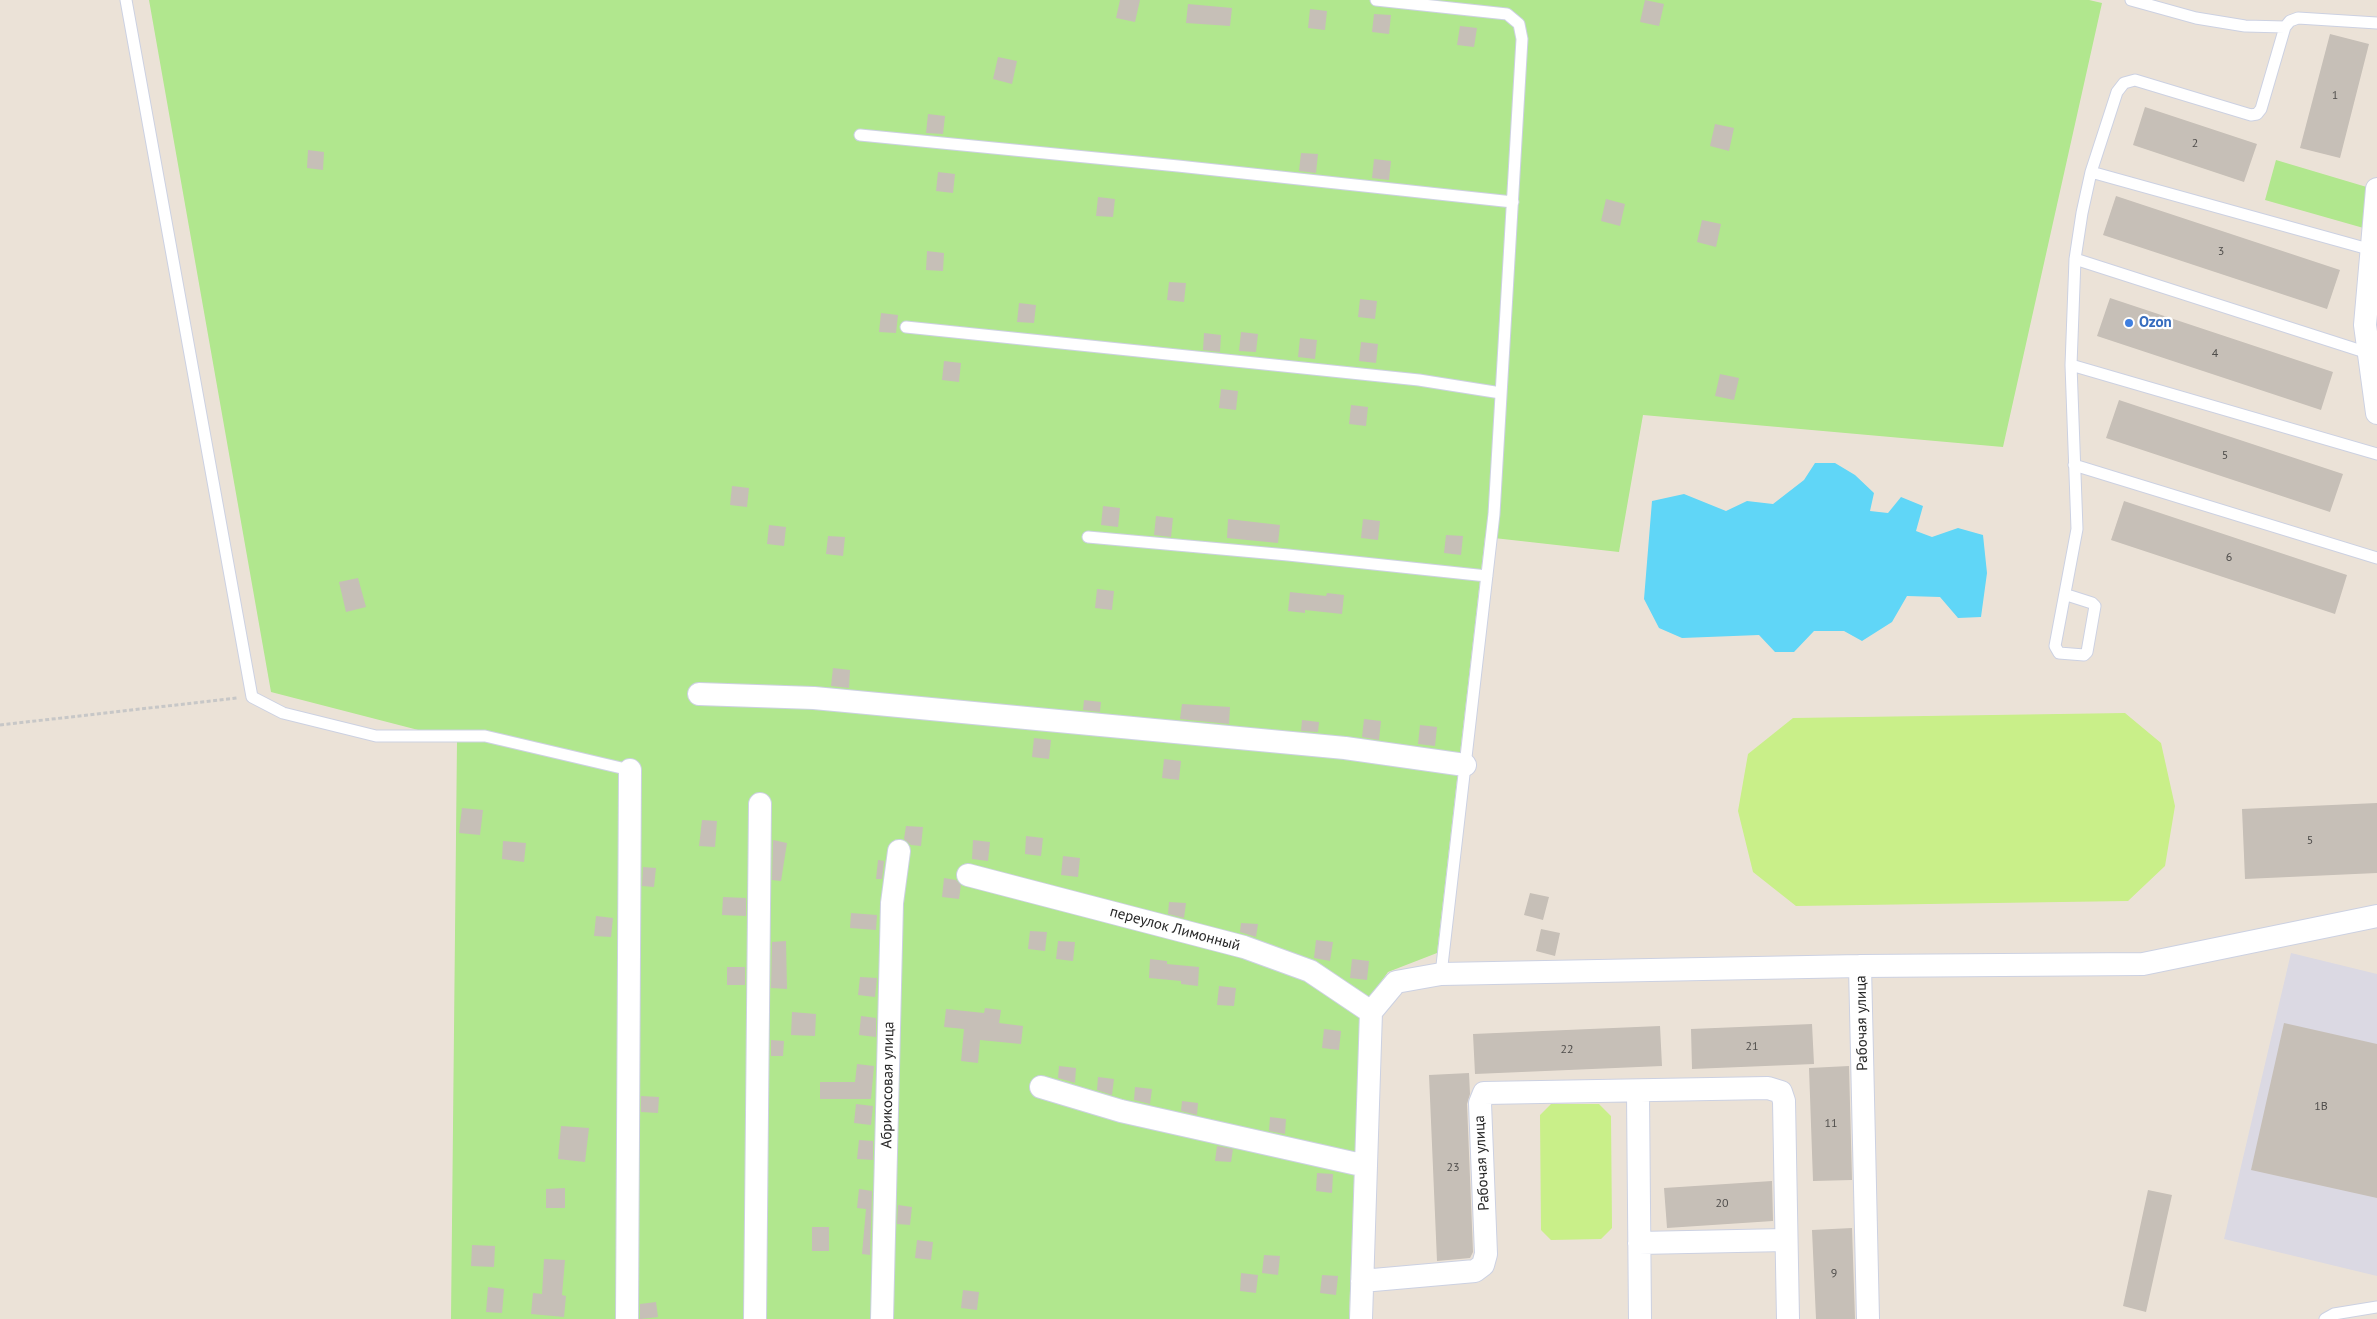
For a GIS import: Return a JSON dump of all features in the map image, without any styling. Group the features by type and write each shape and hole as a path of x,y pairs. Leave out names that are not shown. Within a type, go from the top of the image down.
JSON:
{"street":[{"path":"2377,189 2365,308 2368,353 2377,413"},
{"path":"698,694 814,698 1345,748 1465,765"},
{"path":"627,1319 630,770"},
{"path":"755,1319 760,804"},
{"name":"Абрикосовая улица","path":"882,1319 892,903 899,851"},
{"name":"переулок Лимонный","path":"968,875 1244,947 1310,971 1371,1012"},
{"path":"1361,1319 1371,1012 1396,982 1441,974 1860,966 2143,964 2377,916"},
{"name":"Рабочая улица","path":"1860,966 1868,1319"},
{"path":"1041,1087 1121,1111 1366,1166"},
{"name":"Рабочая улица","path":"1362,1280 1474,1270 1483,1265 1486,1254 1480,1103 1484,1093 1638,1092 1768,1088 1780,1092 1784,1101 1788,1319"},
{"path":"1638,1092 1640,1319"},
{"path":"1639,1244 1786,1240"}],"lane":[{"path":"126,0 252,697 283,713 376,736 485,736 630,770"},
{"path":"1376,0 1508,14 1519,24 1522,39 1494,514 1441,974"},
{"path":"2131,0 2205,20 2245,26 2285,27"},
{"path":"2067,595 2092,603 2095,606 2087,652 2084,655 2059,653 2056,650 2077,529 2071,365 2075,258 2091,172 2117,92 2124,83 2135,80 2251,115 2257,114 2261,109 2285,27 2290,21 2298,18 2377,23"},
{"path":"860,135 1178,166 1513,202"},
{"path":"2091,172 2372,250"},
{"path":"2075,258 2368,353"},
{"path":"906,327 1420,380 1501,393"},
{"path":"2071,365 2377,454"},
{"path":"2074,464 2377,558"},
{"path":"1088,537 1288,555 1487,576"},
{"path":"2325,1319 2334,1314 2377,1307"}],"path":[{"path":"0,725 252,697"}],"shaded area":[{"path":"2291,953 2377,974 2377,1276 2224,1239"}],"green space":[{"path":"149,0 2089,0 2102,3 2003,447 1643,415 1619,552 1485,537 1437,953 1388,972 1360,1011 1349,1319 451,1319 457,740 271,692"},
{"path":"2276,160 2370,188 2367,229 2265,200"},
{"path":"2125,713 2161,743 2175,806 2165,866 2128,901 1796,906 1753,872 1738,811 1748,754 1793,718"},
{"path":"1551,1104 1599,1104 1611,1116 1612,1228 1601,1239 1551,1240 1541,1230 1540,1115"}],"water":[{"path":"1815,463 1835,463 1855,475 1874,493 1870,511 1888,513 1901,497 1923,506 1916,531 1932,537 1958,528 1983,535 1987,573 1981,617 1958,618 1940,597 1907,596 1892,622 1862,641 1844,631 1814,631 1794,652 1775,652 1759,635 1682,638 1659,628 1644,599 1652,501 1684,494 1726,511 1747,501 1773,504 1804,480"}],"building":[{"path":"1120,0 1140,0 1135,22 1116,18"},
{"path":"1645,0 1664,4 1659,26 1640,22"},
{"path":"1188,4 1232,8 1230,26 1186,23"},
{"path":"1310,9 1327,11 1325,30 1308,28"},
{"path":"1374,14 1391,15 1389,34 1372,32"},
{"path":"1460,26 1477,28 1474,47 1457,45"},
{"path":"2330,34 2369,44 2340,158 2300,148"},
{"path":"998,57 1017,61 1012,84 993,79"},
{"path":"2145,107 2257,144 2244,182 2133,145"},
{"path":"928,114 945,116 943,134 926,133"},
{"path":"1715,124 1734,128 1729,151 1710,146"},
{"path":"308,150 324,152 323,170 307,168"},
{"path":"1301,153 1318,154 1316,173 1299,171"},
{"path":"1374,159 1391,161 1389,180 1372,178"},
{"path":"938,172 955,174 953,193 936,191"},
{"path":"2116,196 2340,270 2327,309 2103,235"},
{"path":"1098,197 1115,199 1113,217 1096,216"},
{"path":"1606,199 1625,204 1620,226 1601,221"},
{"path":"1702,220 1721,224 1716,247 1697,242"},
{"path":"927,251 944,253 943,271 926,270"},
{"path":"1169,282 1186,283 1184,302 1167,300"},
{"path":"2110,298 2333,372 2321,410 2097,336"},
{"path":"1360,299 1377,301 1375,319 1358,317"},
{"path":"1019,303 1036,305 1034,323 1017,322"},
{"path":"881,313 898,315 896,333 879,332"},
{"path":"1241,332 1258,334 1256,352 1239,351"},
{"path":"1204,333 1221,335 1220,352 1203,350"},
{"path":"1300,338 1317,340 1315,359 1298,357"},
{"path":"1361,342 1378,344 1376,363 1359,361"},
{"path":"944,361 961,363 959,382 942,380"},
{"path":"1720,374 1739,378 1734,400 1715,396"},
{"path":"1221,389 1238,391 1236,410 1219,408"},
{"path":"2119,400 2343,474 2330,512 2106,438"},
{"path":"1351,405 1368,407 1366,426 1349,424"},
{"path":"732,486 749,488 747,507 730,505"},
{"path":"2124,501 2347,575 2335,614 2111,540"},
{"path":"1103,506 1120,508 1118,527 1101,525"},
{"path":"1156,516 1173,518 1171,537 1154,535"},
{"path":"1228,519 1280,525 1278,543 1227,538"},
{"path":"1363,519 1380,521 1378,540 1361,538"},
{"path":"769,525 786,527 784,546 767,544"},
{"path":"1446,535 1463,536 1461,555 1444,553"},
{"path":"828,536 845,537 843,556 826,554"},
{"path":"358,578 366,607 346,612 339,582"},
{"path":"1097,589 1114,591 1112,610 1095,608"},
{"path":"1290,592 1326,596 1327,593 1344,595 1342,614 1305,610 1305,613 1288,611"},
{"path":"833,668 850,670 849,688 831,686"},
{"path":"1084,700 1101,702 1100,712 1083,710"},
{"path":"1182,704 1230,707 1229,724 1180,719"},
{"path":"1364,719 1381,721 1379,740 1362,737"},
{"path":"1302,720 1319,722 1318,732 1301,731"},
{"path":"1420,725 1437,727 1435,746 1418,744"},
{"path":"1034,738 1051,740 1049,759 1032,757"},
{"path":"1164,759 1181,761 1179,780 1162,778"},
{"path":"2377,803 2377,873 2245,879 2242,809"},
{"path":"462,808 483,810 480,835 459,833"},
{"path":"702,820 717,821 715,847 699,846"},
{"path":"906,826 923,827 921,846 911,845 904,839"},
{"path":"1026,836 1043,838 1041,856 1025,854"},
{"path":"773,840 787,843 781,881 772,880"},
{"path":"973,840 990,842 988,861 972,859"},
{"path":"503,841 526,843 524,862 502,859"},
{"path":"1063,856 1080,858 1078,877 1061,875"},
{"path":"878,860 884,861 882,879 876,879"},
{"path":"643,867 656,868 654,887 642,886"},
{"path":"944,878 956,880 961,885 959,899 942,897"},
{"path":"1530,893 1549,897 1543,920 1524,915"},
{"path":"723,897 746,898 746,916 722,915"},
{"path":"1169,902 1186,903 1184,918 1168,914"},
{"path":"851,913 877,915 876,930 850,928"},
{"path":"596,916 613,918 611,937 594,936"},
{"path":"1241,923 1258,924 1256,937 1240,932"},
{"path":"1541,929 1560,933 1555,956 1536,951"},
{"path":"1030,931 1047,932 1045,951 1028,949"},
{"path":"1316,940 1333,942 1330,961 1314,958"},
{"path":"786,941 787,989 771,988 772,942"},
{"path":"1058,941 1075,942 1073,961 1056,959"},
{"path":"1150,959 1167,961 1167,964 1199,967 1198,986 1181,984 1181,981 1149,978"},
{"path":"1352,959 1369,961 1367,980 1350,978"},
{"path":"727,967 745,967 745,985 727,985"},
{"path":"860,977 877,978 875,997 858,995"},
{"path":"1219,986 1236,988 1234,1006 1217,1005"},
{"path":"985,1008 1001,1010 999,1023 1023,1026 1021,1044 980,1040 978,1063 961,1061 964,1029 944,1027 946,1009 984,1013"},
{"path":"792,1012 816,1014 815,1036 791,1035"},
{"path":"861,1016 876,1018 876,1037 859,1035"},
{"path":"2284,1023 2377,1044 2377,1198 2251,1170"},
{"path":"1812,1024 1814,1064 1692,1069 1691,1029"},
{"path":"1660,1026 1662,1066 1475,1074 1473,1034"},
{"path":"1324,1029 1341,1031 1339,1050 1322,1048"},
{"path":"771,1040 784,1041 783,1056 771,1056"},
{"path":"857,1064 874,1066 871,1099 820,1099 820,1082 855,1082"},
{"path":"1059,1066 1076,1068 1075,1083 1058,1078"},
{"path":"1849,1066 1852,1180 1813,1181 1809,1068"},
{"path":"1469,1073 1470,1094 1467,1104 1473,1252 1470,1258 1437,1261 1429,1075"},
{"path":"1098,1077 1114,1079 1112,1095 1097,1090"},
{"path":"1135,1087 1152,1089 1150,1104 1134,1100"},
{"path":"641,1096 659,1097 658,1113 641,1112"},
{"path":"1182,1101 1198,1103 1197,1115 1181,1111"},
{"path":"856,1104 873,1106 871,1125 854,1123"},
{"path":"1270,1117 1286,1119 1285,1134 1269,1131"},
{"path":"561,1126 589,1128 585,1162 558,1159"},
{"path":"859,1140 873,1141 873,1160 857,1159"},
{"path":"1217,1146 1233,1149 1231,1162 1215,1161"},
{"path":"1317,1173 1333,1174 1332,1193 1316,1191"},
{"path":"1772,1181 1773,1221 1667,1228 1664,1188"},
{"path":"565,1188 565,1208 546,1208 546,1189"},
{"path":"859,1189 872,1191 870,1255 862,1254 866,1209 857,1208"},
{"path":"2148,1190 2172,1195 2146,1312 2123,1306"},
{"path":"898,1205 912,1207 910,1225 897,1224"},
{"path":"812,1227 829,1227 829,1251 812,1251"},
{"path":"1852,1228 1855,1319 1816,1319 1812,1230"},
{"path":"917,1240 933,1242 931,1260 915,1258"},
{"path":"472,1245 495,1246 494,1267 471,1266"},
{"path":"1264,1255 1280,1256 1278,1275 1262,1273"},
{"path":"544,1259 565,1260 562,1295 566,1296 564,1317 531,1314 533,1293 542,1294"},
{"path":"1241,1273 1258,1275 1256,1293 1240,1291"},
{"path":"1322,1275 1338,1276 1336,1295 1320,1293"},
{"path":"488,1287 504,1289 502,1313 486,1312"},
{"path":"963,1290 979,1292 977,1310 961,1308"},
{"path":"656,1302 658,1317 640,1319 640,1304"}],"place":[{"name":"Ozon","path":"2129,323"}]}
